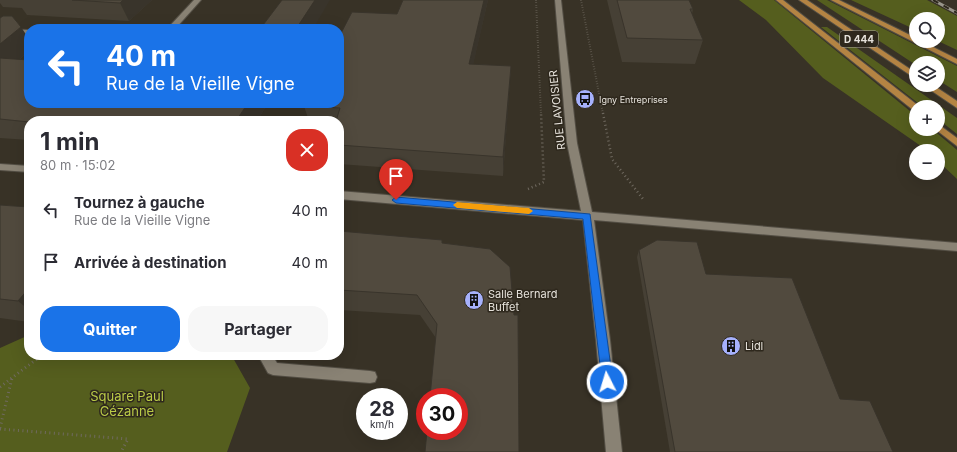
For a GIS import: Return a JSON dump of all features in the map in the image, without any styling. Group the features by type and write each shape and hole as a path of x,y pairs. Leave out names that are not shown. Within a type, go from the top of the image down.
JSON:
{"main road":[{"path":"779,0 909,102"},
{"name":"D 444","path":"802,0 909,72"},
{"path":"834,0 957,62"},
{"path":"938,92 957,105"},
{"path":"945,133 957,143"}],"street":[{"path":"176,24 198,0"},
{"name":"RUE LAVOISIER","path":"558,0 572,144 587,216 603,340 614,452"},
{"path":"0,31 24,32"},
{"path":"0,167 24,169"},
{"path":"344,195 957,247"},
{"path":"268,360 273,369 370,377"}],"path":[{"path":"507,209 508,193 525,190 544,182 536,0"},
{"path":"581,0 612,159 643,197 644,220"},
{"path":"0,387 35,360"},
{"path":"12,378 0,428 128,439 121,452"}],"green space":[{"path":"739,0 774,0 909,110 909,136 940,136 957,150 957,179 945,168 945,144 918,144 823,78 766,20"},
{"path":"817,0 827,0 909,42 909,48 922,48 937,56 909,56 909,60"},
{"path":"851,0 927,0 957,16 957,50 945,44 945,12 909,12 909,27"},
{"path":"821,27 827,27 909,84 909,92 920,92 931,100 914,100"},
{"path":"945,60 957,66 957,92 945,84"},
{"path":"945,110 957,118 957,134 945,125"},
{"name":"Square Paul Cézanne","path":"24,337 24,360 234,360 250,388 227,452 0,452 0,348"}],"building":[{"path":"72,0 123,0 120,3"},
{"path":"282,0 315,0 299,24 264,24"},
{"path":"403,0 484,0 469,64 511,66 503,157 344,145 344,116 338,116 340,108 344,108 344,27 352,12 397,14"},
{"path":"617,0 689,0 693,9 690,9 703,40 627,38"},
{"path":"3,16 12,16 21,27 0,44 0,18"},
{"path":"0,58 24,60 24,108 245,108 239,116 24,116 24,121 0,119"},
{"path":"0,205 24,207 24,294 18,301 0,299"},
{"path":"344,231 442,240 442,243 490,249 510,267 514,315 518,315 519,452 425,452 426,440 468,440 468,388 431,388 437,324 417,295 344,290"},
{"name":"Lidl","path":"657,240 697,242 706,274 792,278 840,399 870,401 893,452 675,452 639,250"}],"railway":[{"path":"933,0 957,13"}],"slow traffic":[{"path":"457,205 529,211"}],"place":[{"name":"Igny Entreprises","path":"585,99"},
{"name":"Salle Bernard Buffet","path":"474,300"},
{"name":"Lidl","path":"731,346"}],"route":[{"path":"396,200 587,216 607,382"}]}
